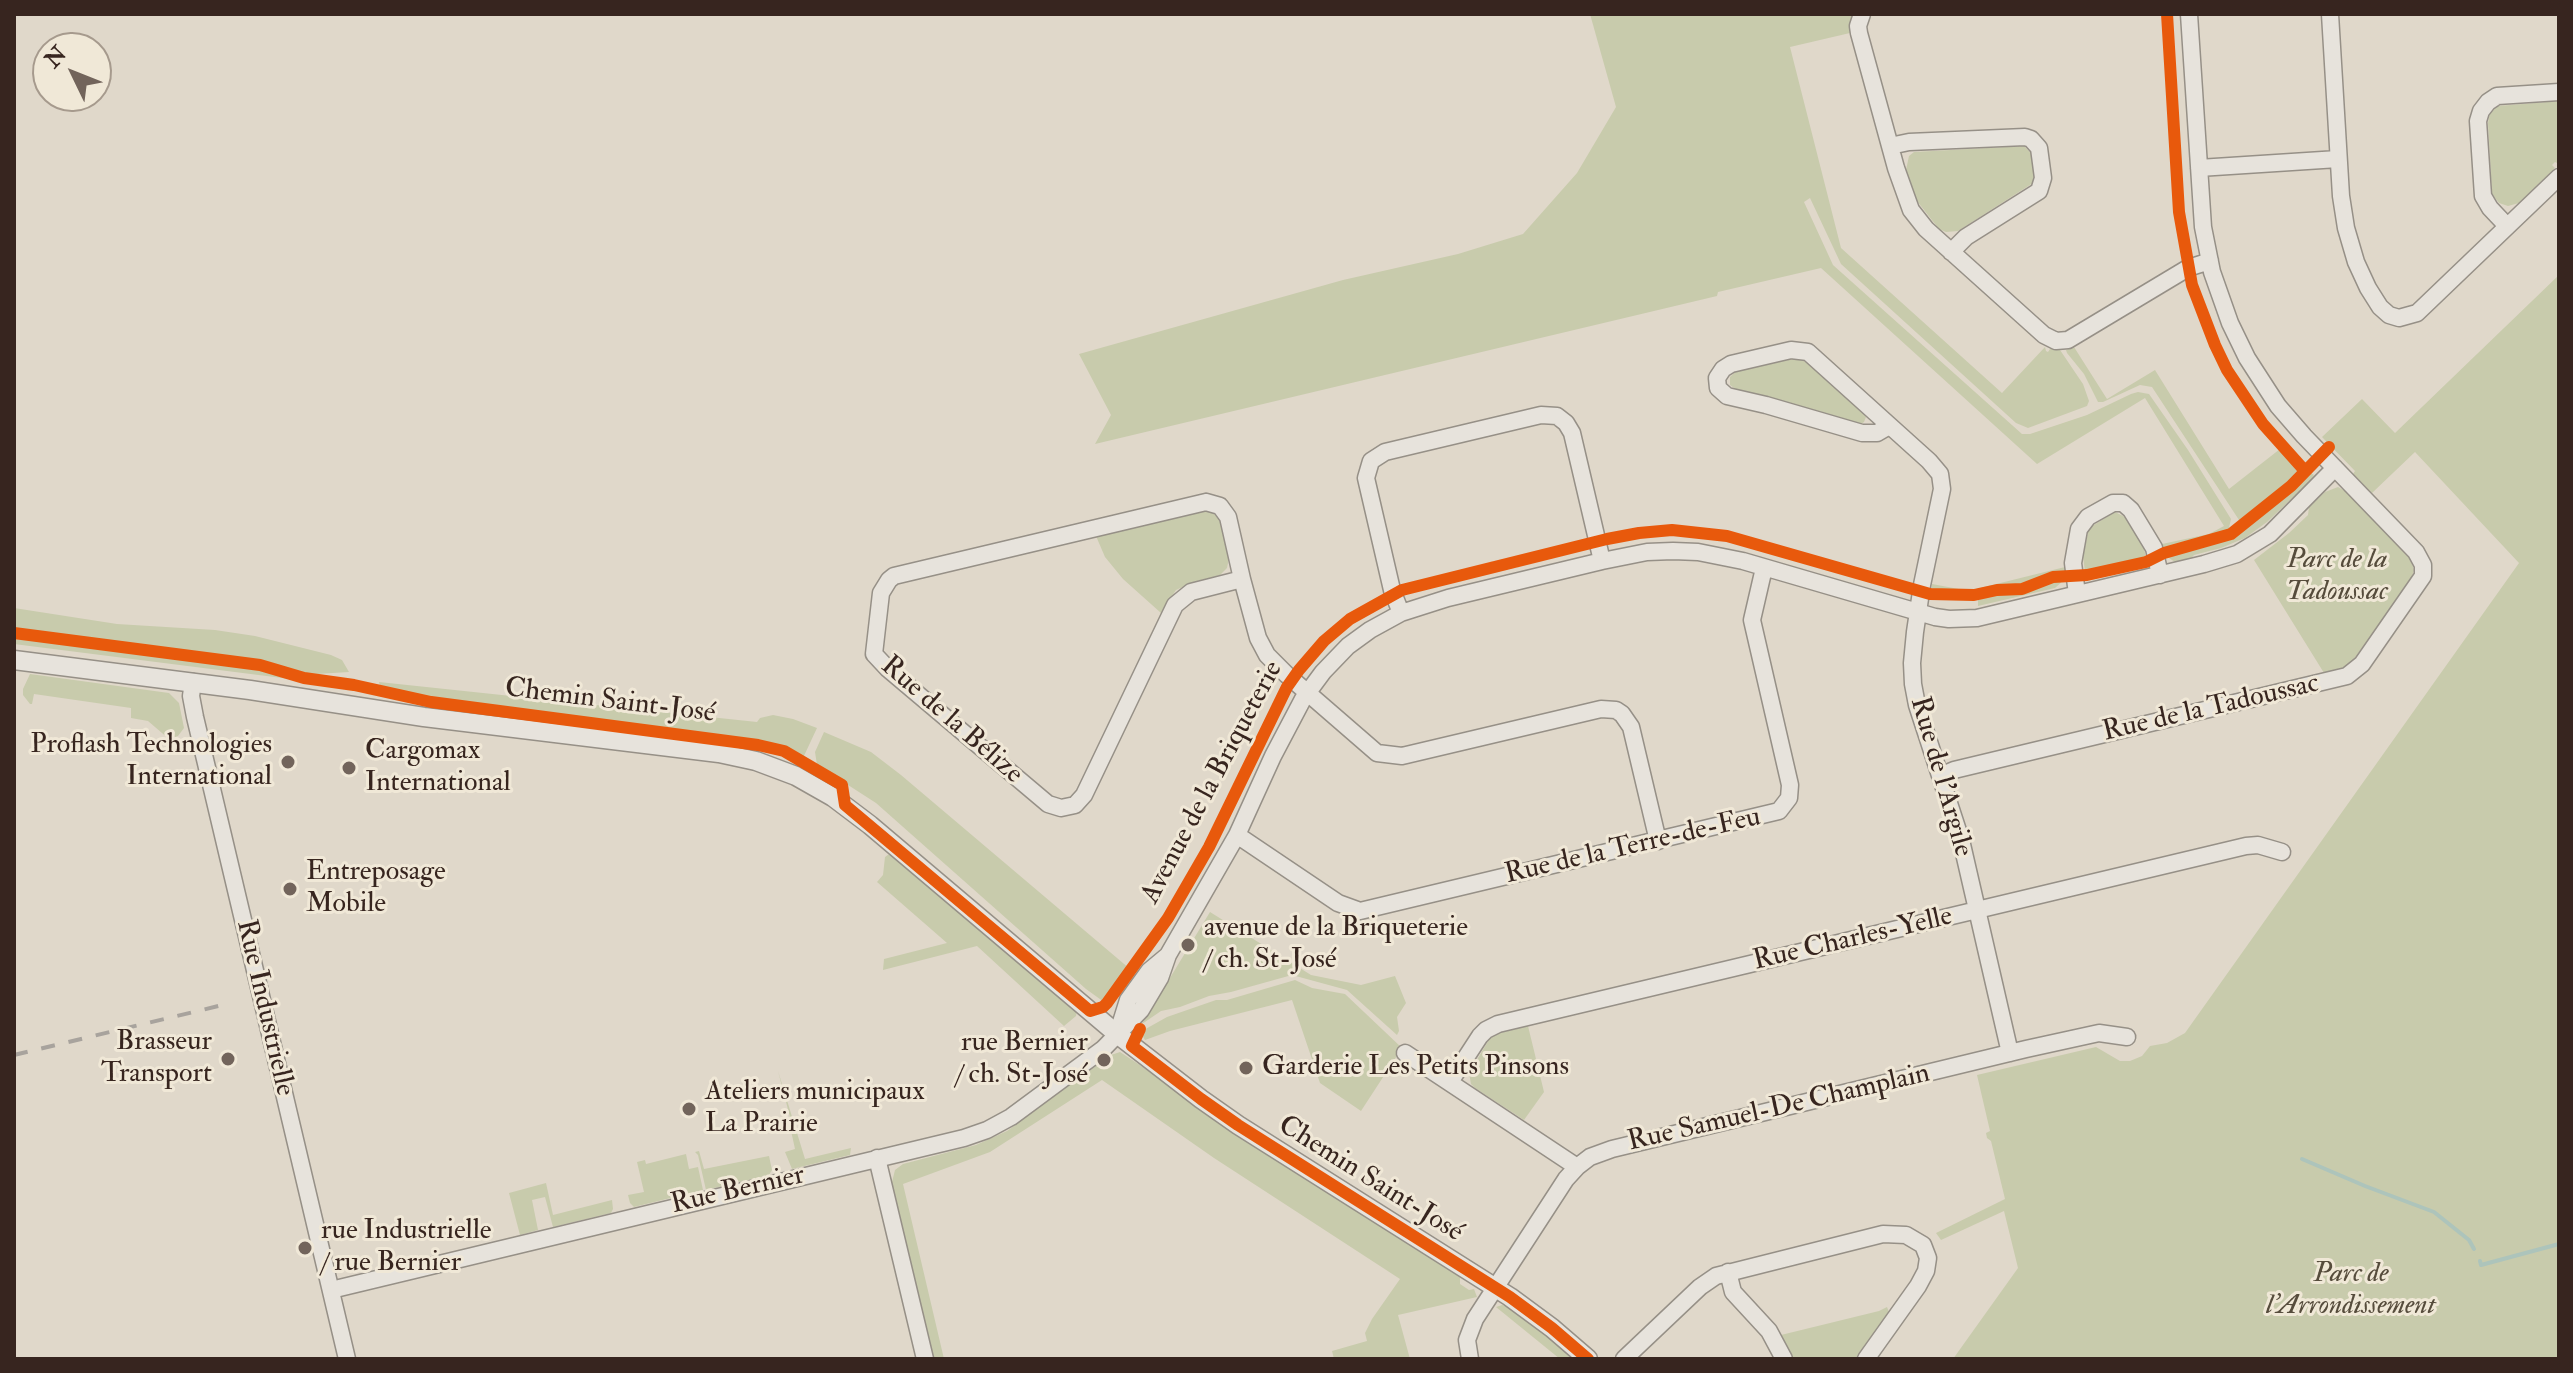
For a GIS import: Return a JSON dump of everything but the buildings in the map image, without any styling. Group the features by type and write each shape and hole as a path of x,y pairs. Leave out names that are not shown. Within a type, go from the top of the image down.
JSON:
{"street":[{"path":"1862,14 1859,33 1903,192 1911,210 1926,229 2044,335 2061,341 2077,335 2188,268 2210,261"},
{"path":"2189,14 2203,227 2210,261 2230,323 2253,368 2287,417 2335,468"},
{"path":"2330,14 2343,213 2356,262 2384,311 2394,317 2406,318 2417,313 2559,177"},
{"path":"2507,226 2483,196 2478,121 2481,111 2497,96 2559,92"},
{"path":"1890,146 1909,142 2025,137 2039,148 2043,178 2039,191 1966,237 1951,252"},
{"path":"2199,168 2338,159"},
{"name":"Rue de l'Argile","path":"1889,426 1882,432 1862,433 1727,396 1718,388 1717,378 1731,364 1791,350 1802,350 1813,355 1936,468 1942,481 1918,611 1912,663 1913,684 1961,840 2010,1053"},
{"path":"1401,613 1392,590 1366,478 1371,461 1385,452 1541,415 1557,416 1572,433 1602,561"},
{"name":"Rue de la Tadoussac","path":"1940,776 2347,676 2362,664 2420,582 2423,565 2416,552 2335,468"},
{"name":"Avenue de la Briqueterie","path":"1117,1034 1141,1010 1160,978 1168,955 1237,835 1273,756 1308,692 1348,646 1401,613 1448,598 1602,561 1647,552 1684,551 1728,557 1942,618 1967,619 2228,558 2254,546 2270,534 2335,468"},
{"name":"Rue de la Bélize","path":"1242,579 1191,592 1175,605 1084,795 1069,807 1054,807 1041,799 874,654 881,593 894,576 1200,503 1214,503 1228,517 1262,646 1281,669 1370,748 1377,753 1393,756 1601,709 1616,710 1631,727 1658,841"},
{"path":"2077,594 2073,563 2079,529 2088,517 2113,503 2123,503 2131,510 2154,548 2160,575"},
{"name":"Rue de la Terre-de-Feu","path":"1237,835 1338,903 1360,911 1774,813 1783,808 1789,798 1790,785 1753,627 1754,604 1764,568"},
{"name":"Chemin Saint-José","path":"14,660 193,682 409,715 708,752 783,770 819,788 863,819 1117,1034 1225,1116 1496,1288 1541,1319 1588,1359"},
{"name":"Rue Industrielle","path":"193,682 191,696 195,717 347,1359"},
{"name":"Rue Charles-Yelle","path":"1450,1082 1480,1036 1498,1024 2246,846 2263,846 2282,852"},
{"name":"Rue Samuel-De Champlain","path":"1470,1359 1468,1334 1566,1179 1590,1157 1612,1149 2099,1033 2127,1037"},
{"name":"Rue Bernier","path":"331,1290 964,1138 999,1124 1032,1103 1103,1049 1117,1034"},
{"path":"1405,1053 1577,1167"},
{"path":"877,1158 925,1359"},
{"path":"1624,1359 1706,1282 1728,1272 1883,1234 1898,1234 1919,1242 1928,1258 1926,1271 1866,1359"},
{"path":"1728,1272 1733,1292 1769,1331 1784,1359"}],"green space":[{"path":"1590,14 1854,14 1850,33 1790,47 1841,248 2002,393 2045,347 2048,352 2050,349 2060,350 2083,384 2089,401 2087,406 2028,428 2016,423 1841,264 1810,198 1804,202 1833,265 2022,434 2087,415 2131,394 2149,394 2231,519 2228,532 2163,551 2162,544 2209,534 2224,526 2145,398 2037,464 1821,268 1718,292 1717,296 1095,444 1111,415 1079,354 1343,280 1458,254 1523,234 1577,173 1616,107"},
{"path":"2559,101 2559,164 2555,162 2552,165 2555,168 2519,203 2508,206 2499,203 2492,194 2490,113 2498,106"},
{"path":"2024,146 2033,155 2033,183 1958,231 1939,229 1917,201 1906,170 1909,156 1914,152"},
{"name":"Parc de l'Arrondissement","path":"2559,275 2559,1359 1953,1359 2018,1268 2004,1211 1941,1240 1936,1233 2005,1199 1991,1141 1987,1138 1986,1133 1990,1131 1977,1075 2096,1047 2120,1061 2130,1061 2142,1056 2150,1046 2167,1043 2185,1033 2519,563 2415,452 2372,493 2322,437 2362,399 2395,433"},
{"path":"2074,347 2107,399 2155,370 2229,489 2280,449 2297,468 2298,476 2246,520 2239,520 2152,387 2140,385 2103,402 2098,402 2084,374 2067,353 2066,350"},
{"path":"1797,358 1806,362 1864,414 1864,422 1861,424 1737,390 1730,385 1730,377 1735,372"},
{"path":"2311,473 2314,475 2310,481 2267,522 2245,538 2194,555 2189,561 2175,562 2166,556 2226,539 2254,521"},
{"name":"Parc de la Tadoussac","path":"2338,487 2411,560 2414,570 2411,580 2351,663 2324,673 2254,560 2308,515 2309,507 2325,492"},
{"path":"1201,511 1213,513 1220,520 1229,558 1227,568 1220,575 1176,590 1161,613 1123,579 1105,557 1096,536"},
{"path":"2115,512 2125,517 2144,547 2146,559 2085,572 2083,556 2089,528"},
{"path":"2065,567 2066,574 2044,577 2027,586 1950,594 1931,592 1932,584 1976,589"},
{"path":"2064,580 2055,588 1978,606 1978,599 1991,593 2027,592"},
{"path":"14,608 117,624 215,630 255,636 331,655 342,660 349,672 301,675 265,663 14,630"},
{"path":"14,636 263,668 298,680 14,644"},
{"path":"30,674 169,693 179,703 184,728 178,736 169,739 148,721 131,718 131,708 34,694 30,704 23,695 23,689"},
{"path":"379,682 757,722 760,718 773,715 817,728 803,758 784,748 763,743 458,705 381,690"},
{"path":"824,732 871,752 901,775 1130,969 1104,1002 876,803 817,765 815,752"},
{"path":"892,852 1077,1010 1076,1016 1064,1026 977,946 883,970 884,959 947,943 877,882 883,875 885,857"},
{"path":"1210,912 1311,975 1361,985 1395,976 1406,1003 1397,1017 1397,1035 1347,990 1292,975 1161,1011 1142,1024"},
{"path":"1295,980 1312,988 1345,994 1402,1048 1361,1111 1320,1083 1292,1000 1145,1040 1142,1035 1142,1031 1167,1017 1216,1000 1227,1000"},
{"path":"1528,1026 1544,1092 1524,1120 1475,1088 1469,1073 1490,1038"},
{"path":"1120,1052 1463,1277 1460,1284 1469,1290 1474,1289 1477,1297 1398,1315 1410,1359 1334,1359 1332,1351 1367,1341 1365,1333 1372,1319 1400,1279 1214,1158 1102,1080 990,1152 903,1184 944,1359 934,1359 894,1193 892,1182 895,1170 903,1164 976,1145 1007,1131 1111,1055"},
{"path":"778,1071 805,1159 851,1148 850,1155 792,1169 785,1152 795,1149 792,1125"},
{"path":"699,1151 704,1169 769,1156 772,1170 769,1175 706,1190 695,1152"},
{"path":"686,1154 689,1169 698,1167 703,1190 634,1207 630,1203 628,1195 644,1192 637,1162 645,1160 646,1164"},
{"path":"546,1183 553,1215 612,1200 613,1209 611,1213 553,1227 545,1197 532,1200 538,1230 520,1235 509,1193"},
{"path":"1510,1306 1579,1359 1560,1359 1496,1307"},
{"path":"1887,1307 1889,1312 1855,1359 1794,1359 1781,1335 1879,1311"}],"waterway":[{"path":"2302,1159 2434,1212 2469,1240 2474,1249"},
{"path":"2480,1261 2481,1265 2559,1244"}],"railway":[{"path":"14,1055 231,1003"}],"cycle path":[{"path":"2167,14 2179,212 2192,285 2227,370 2263,424 2305,471"},
{"path":"14,633 260,665 304,678 354,685 431,702 784,751 842,785 845,805 1090,1011 1107,1003 1168,918 1209,847 1287,687 1299,670 1324,641 1350,619 1402,590 1607,539 1672,530 1727,536 1930,594 1974,595 2022,589 2053,577 2087,575 2146,562 2164,553 2231,534 2291,486 2329,447"},
{"path":"1140,1029 1132,1046 1201,1099 1510,1297 1588,1359"}],"place":[{"name":"Proflash Technologies International","path":"288,762"},
{"name":"Cargomax International","path":"349,768"},
{"name":"Entreposage Mobile","path":"290,889"},
{"name":"avenue de la Briqueterie / ch. St-José","path":"1188,945"},
{"name":"Brasseur Transport","path":"228,1059"},
{"name":"rue Bernier / ch. St-José","path":"1104,1060"},
{"name":"Garderie Les Petits Pinsons","path":"1246,1068"},
{"name":"Ateliers municipaux La Prairie","path":"689,1109"},
{"name":"rue Industrielle / rue Bernier","path":"305,1248"}]}
